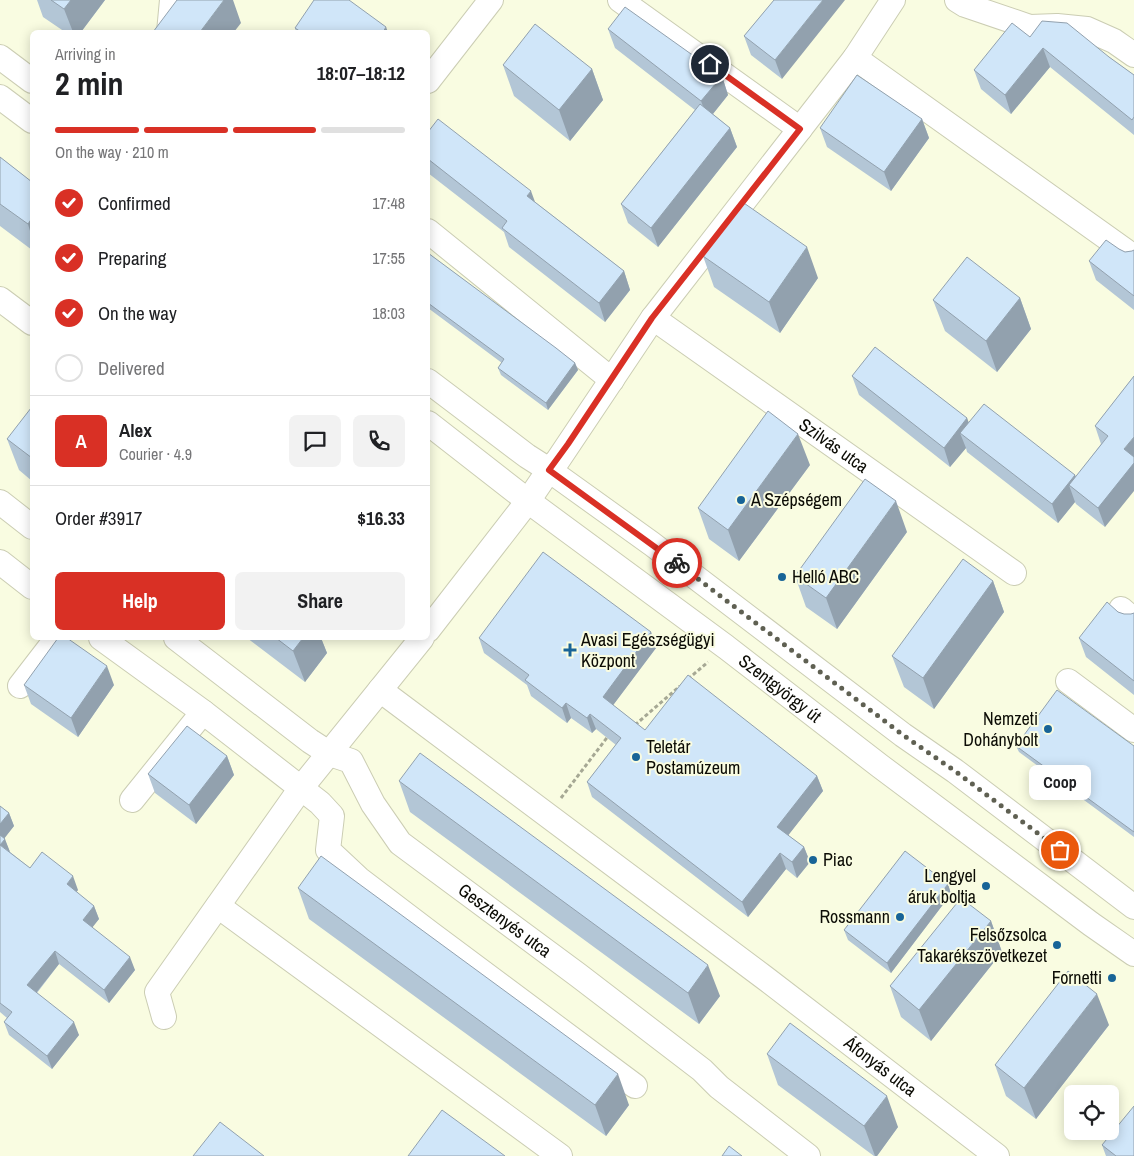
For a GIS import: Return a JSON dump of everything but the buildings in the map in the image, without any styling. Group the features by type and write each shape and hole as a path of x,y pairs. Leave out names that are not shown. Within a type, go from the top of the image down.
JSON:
{"street":[{"path":"169,30 172,0"},
{"path":"430,78 491,0"},
{"path":"620,0 800,129"},
{"path":"431,621 528,501 558,460 652,318 855,58 894,0"},
{"path":"957,0 965,5 1030,27 1056,26 1086,29 1114,41 1134,55"},
{"path":"0,57 30,80"},
{"path":"855,58 1134,257"},
{"path":"0,98 30,120"},
{"path":"430,233 612,380"},
{"path":"0,299 30,322"},
{"name":"Szilvás utca","path":"652,318 1014,573"},
{"path":"430,383 527,456 652,544 903,735 955,771 1134,907"},
{"name":"Szentgyörgy út","path":"430,425 528,501 726,647 880,766 1134,954"},
{"path":"0,502 30,525"},
{"path":"0,562 30,584"},
{"path":"20,686 55,640"},
{"path":"104,640 203,712 320,803 332,816 328,850 359,879 635,1086"},
{"name":"Gesztenyés utca","path":"179,640 310,741 330,754 351,761 373,804 400,843 702,1070 719,1086 808,1156"},
{"path":"164,1017 157,992 302,788 420,640"},
{"path":"1068,681 1134,730"},
{"path":"380,690 548,816"},
{"path":"132,800 203,712"},
{"path":"880,766 903,735"},
{"name":"Áfonyás utca","path":"548,816 765,978 997,1156"},
{"path":"218,906 560,1156"}],"path":[{"path":"633,726 726,647"},
{"path":"548,816 610,734"}],"way so far":[{"path":"677,563 903,735 955,771 1060,850"}],"place":[{"name":"A Szépségem","path":"741,500"},
{"name":"Helló ABC","path":"782,577"},
{"name":"Avasi Egészségügyi Központ","path":"570,650"},
{"name":"Nemzeti Dohánybolt","path":"1048,729"},
{"name":"Teletár Postamúzeum","path":"636,757"},
{"name":"Coop","path":"1060,850"},
{"name":"Piac","path":"813,860"},
{"name":"Lengyel áruk boltja","path":"986,886"},
{"name":"Rossmann","path":"900,917"},
{"name":"Felsőzsolca Takarékszövetkezet","path":"1057,945"},
{"name":"Fornetti","path":"1112,978"}],"route":[{"path":"677,563 549,470 558,460 652,318 800,129 710,64"}]}
